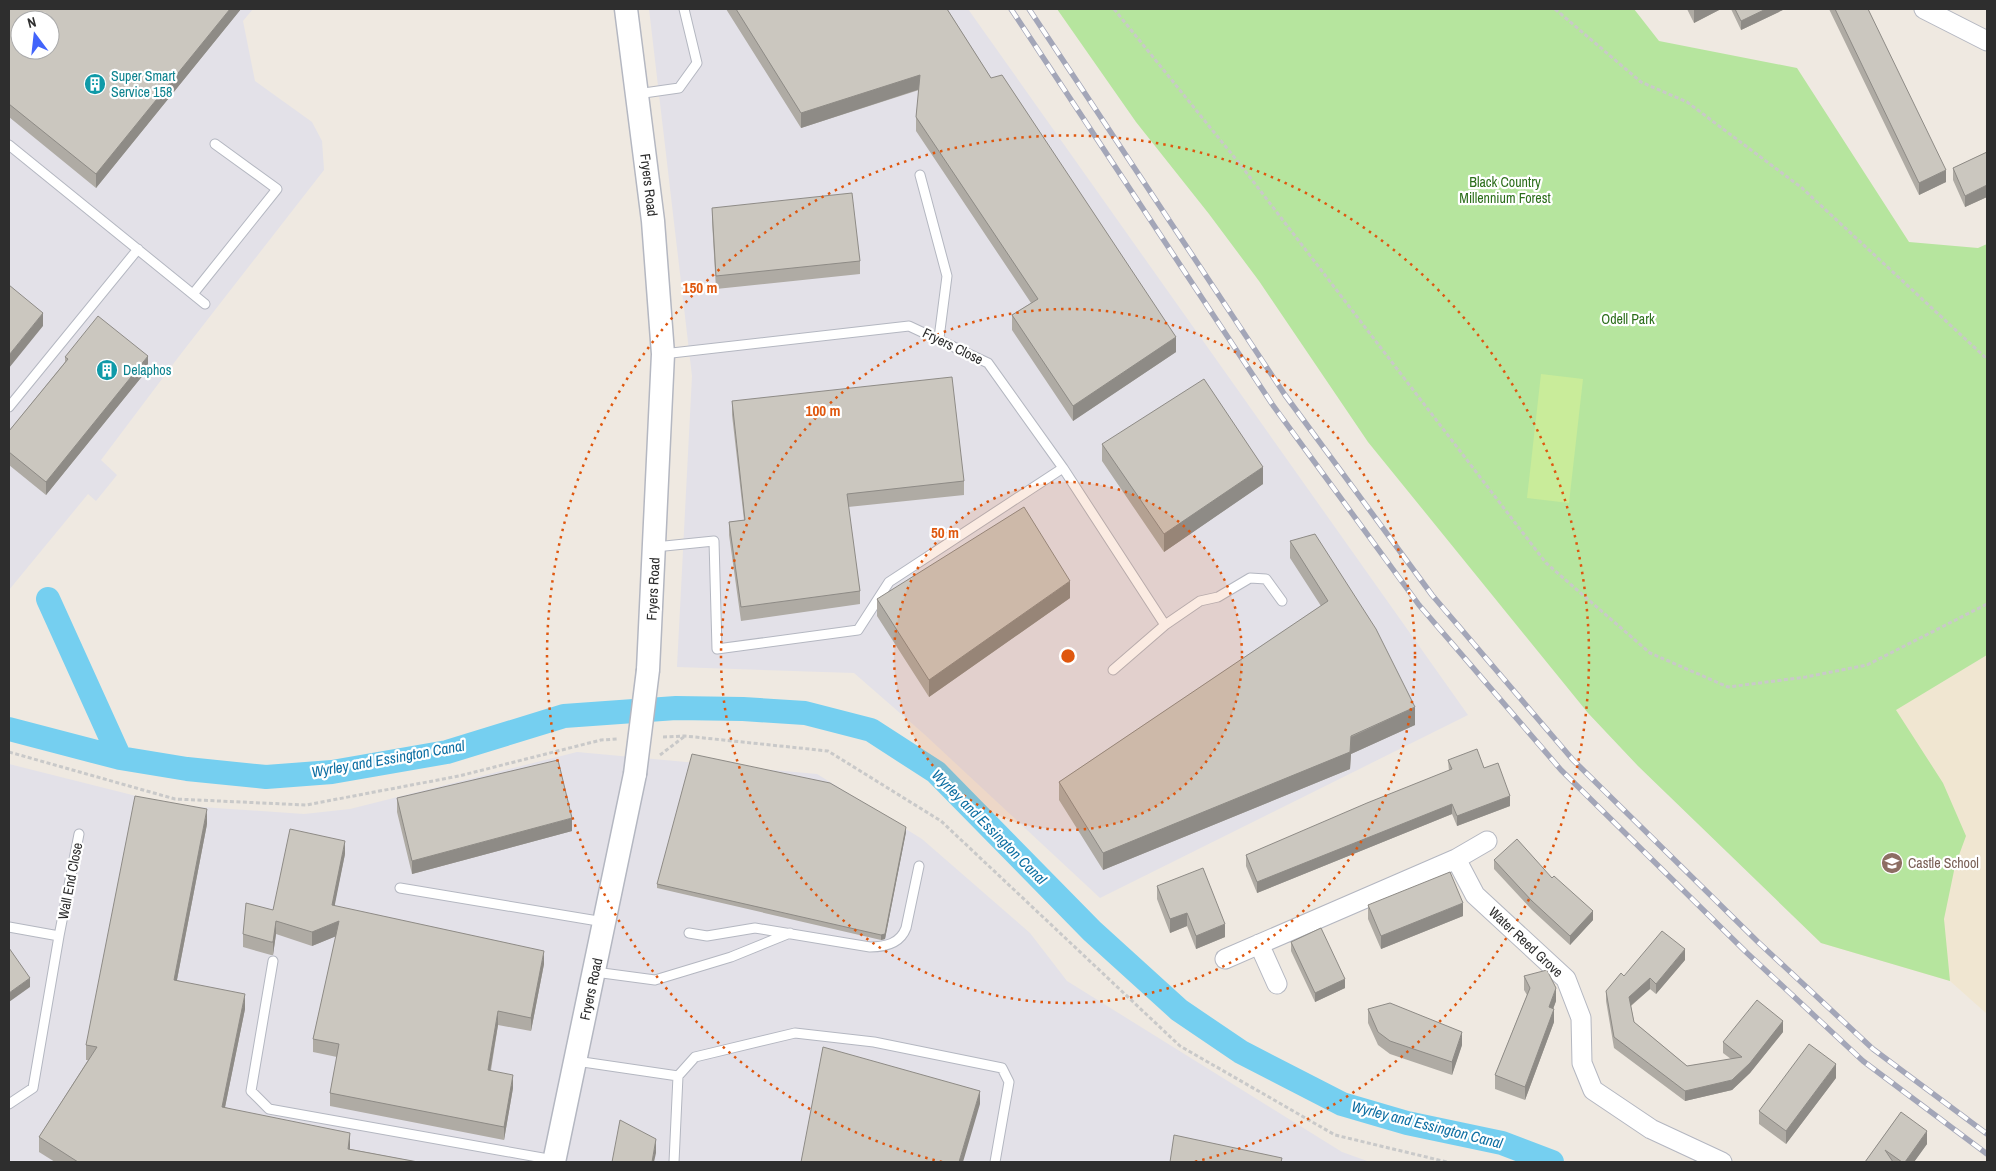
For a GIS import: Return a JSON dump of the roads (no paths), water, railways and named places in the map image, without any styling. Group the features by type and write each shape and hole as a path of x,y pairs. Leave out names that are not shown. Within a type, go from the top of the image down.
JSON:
{"street":[{"name":"Fryers Road","path":"554,1161 635,774 648,670 663,354 653,221 626,9"},
{"path":"1924,9 1987,41"},
{"path":"1226,959 1456,859 1487,841"},
{"name":"Water Reed Grove","path":"1456,859 1475,895 1566,979 1581,1018 1582,1063 1593,1090 1651,1129 1722,1162"},
{"path":"1260,944 1277,984"}],"lane":[{"path":"637,94 679,88 697,63 684,9"},
{"path":"193,294 276,188 215,144"},
{"path":"9,145 205,304"},
{"path":"920,175 947,276 939,338"},
{"path":"9,407 138,249"},
{"name":"Fryers Close","path":"663,354 909,326 939,338 988,363 1063,468 1165,625"},
{"path":"655,547 714,541 717,648 858,630 889,582 1063,468"},
{"path":"1113,670 1165,625 1200,601 1218,597 1250,578 1266,579 1282,601"},
{"name":"Wall End Close","path":"9,927 59,936 79,834"},
{"path":"689,933 708,936 755,928 870,947 881,947 896,942 902,937 906,928 919,866"},
{"path":"400,888 604,922"},
{"path":"594,972 655,980 731,957 790,933"},
{"path":"9,1104 33,1088 59,936"},
{"path":"273,961 251,1091 268,1109 554,1161"},
{"path":"674,1162 678,1076 695,1057 795,1033 874,1042 1002,1068 1009,1082 995,1162"},
{"path":"576,1061 678,1076"}],"waterway":[{"path":"48,599 120,758"},
{"name":"Wyrley and Essington Canal","path":"9,729 120,758 187,769 266,777 332,772 447,752 564,716 676,708 743,709 805,713 871,730 936,772 1092,931 1179,1010 1241,1052 1342,1104 1407,1123 1502,1143 1552,1162"}],"railway":[{"path":"1011,9 1272,404 1419,605 1561,770 1747,953 1863,1061 1987,1154"},
{"path":"1029,9 1285,395 1432,595 1573,760 1758,942 1873,1049 1987,1134"}],"place":[{"name":"Super Smart Service 158","path":"95,84"},
{"name":"Delaphos","path":"107,370"},
{"name":"Castle School","path":"1892,863"}],"park label":[{"name":"Black Country Millennium Forest","path":"1505,190"},
{"name":"Odell Park","path":"1628,319"}]}
